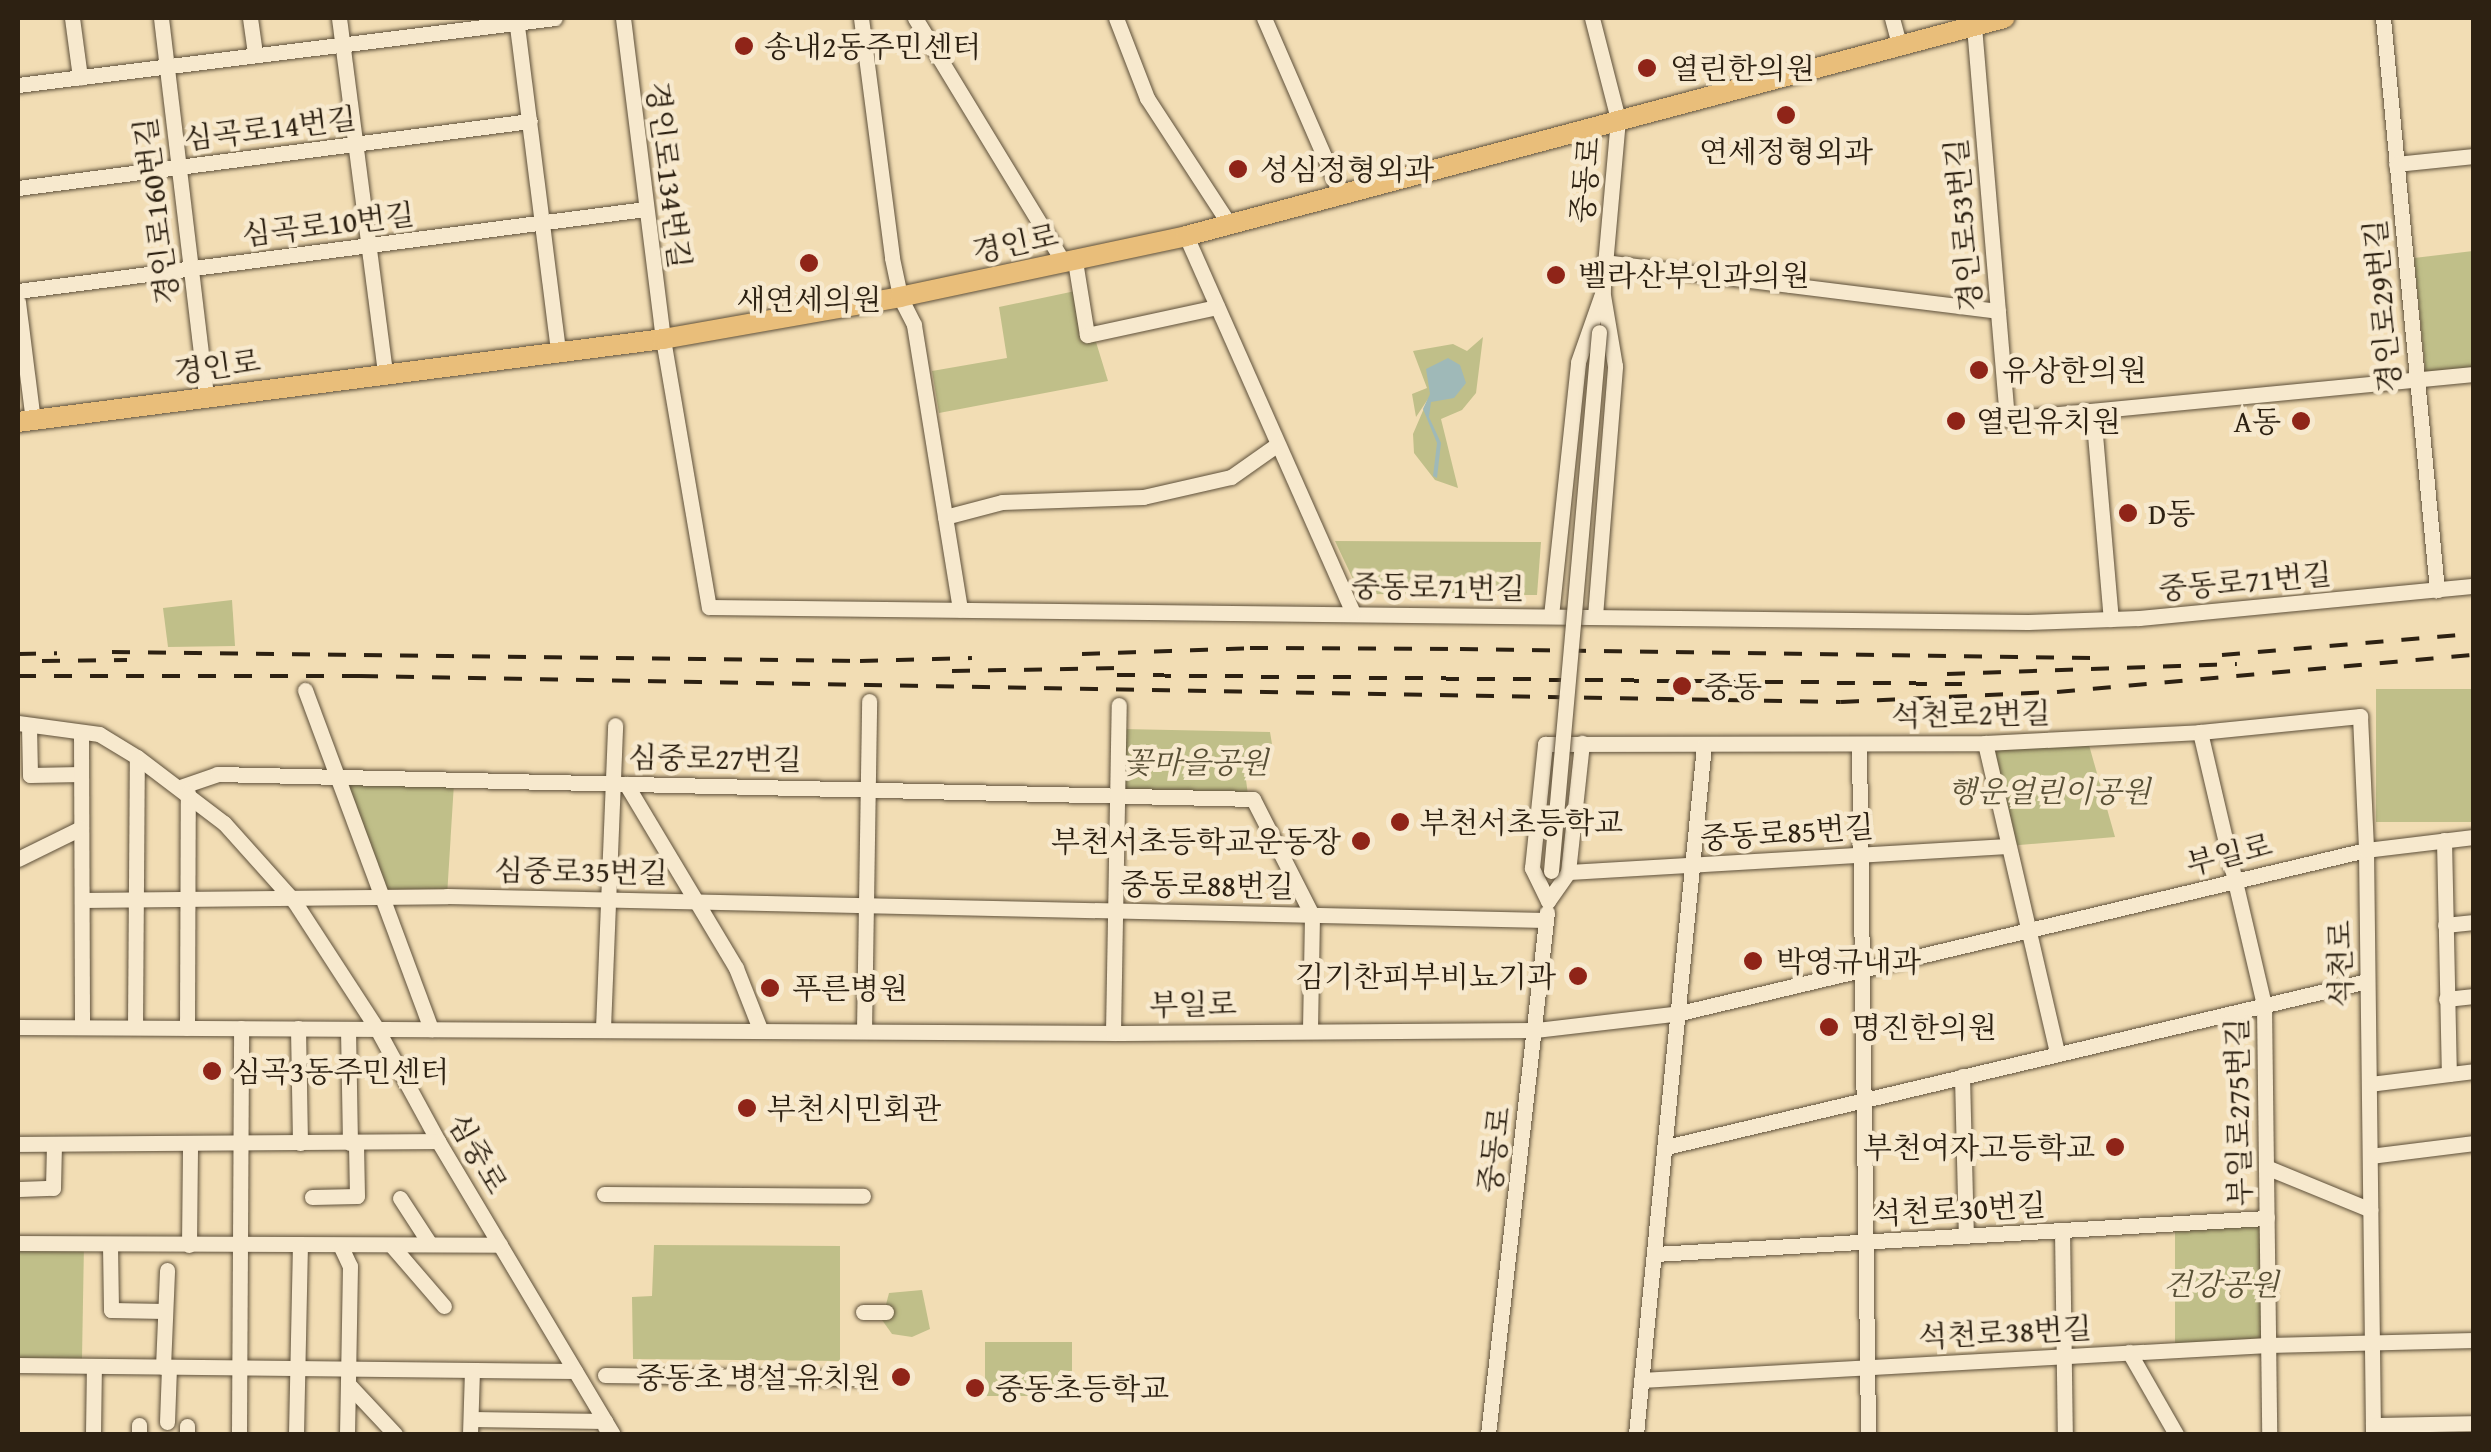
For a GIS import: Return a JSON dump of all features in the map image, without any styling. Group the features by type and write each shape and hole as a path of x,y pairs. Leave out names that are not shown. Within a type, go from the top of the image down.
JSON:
{"main road":[{"name":"경인로","path":"25,421 663,339 900,297 1186,236 2004,18"}],"street":[{"path":"72,18 80,77"},
{"name":"경인로160번길","path":"161,18 206,398"},
{"path":"250,18 255,54"},
{"path":"339,18 385,373"},
{"path":"18,85 342,44 428,25 555,18"},
{"name":"경인로134번길","path":"622,18 663,339"},
{"path":"861,18 900,297 914,326 960,609"},
{"path":"915,18 1070,262 1087,335 1218,306"},
{"path":"1116,18 1147,98 1229,224"},
{"path":"1264,18 1342,195"},
{"name":"중동로","path":"1488,1434 1536,1030 1618,119 1592,18"},
{"path":"1892,18 1899,45"},
{"name":"경인로29번길","path":"2383,18 2437,590"},
{"path":"516,20 558,352"},
{"name":"경인로53번길","path":"1974,26 2007,419 2093,411"},
{"name":"심곡로14번길","path":"18,188 530,122"},
{"path":"2396,164 2474,156"},
{"name":"심곡로10번길","path":"18,290 645,209"},
{"path":"1186,236 1353,613"},
{"path":"1606,262 1998,310"},
{"name":"중동로","path":"1551,616 1578,362 1603,291"},
{"name":"중동로","path":"1595,616 1615,366 1603,291"},
{"path":"18,302 25,421"},
{"name":"중동로71번길","path":"663,339 709,607 2111,619 2474,586"},
{"path":"2111,619 2093,411 2474,374"},
{"path":"945,517 1002,502 1143,497 1231,477 1278,444"},
{"path":"306,690 431,1029"},
{"path":"864,1030 870,700"},
{"path":"1113,1032 1120,705"},
{"name":"석천로2번길","path":"1582,744 1985,743 2200,732 2360,716"},
{"name":"석천로","path":"2360,716 2366,850 2373,1430"},
{"name":"심중로","path":"82,774 30,775 23,725 99,734 136,757 224,823 294,900 377,1029 438,1141 608,1430"},
{"path":"603,1028 608,898 619,784 614,725"},
{"path":"82,732 82,1027"},
{"name":"부일로275번길","path":"2200,732 2264,1005 2269,1434"},
{"path":"1985,743 2058,1053"},
{"path":"1546,744 1582,744 1568,872 1548,901 1532,868 1546,744"},
{"path":"1860,744 1868,1434"},
{"path":"1636,1434 1704,745"},
{"path":"136,757 136,1028"},
{"name":"심중로27번길","path":"184,790 218,774 1251,799 1312,915"},
{"path":"619,784 736,968 760,1029"},
{"path":"184,790 186,1028"},
{"path":"18,858 82,828"},
{"name":"부일로","path":"18,1027 1536,1030 1680,1013 1860,974 2366,850 2474,837"},
{"path":"2444,840 2449,1074"},
{"name":"중동로85번길","path":"1568,872 2008,846"},
{"name":"심중로35번길","path":"294,900 380,895 867,904"},
{"path":"82,900 294,900"},
{"name":"중동로88번길","path":"867,904 1546,920"},
{"path":"1310,1030 1312,915"},
{"path":"2445,926 2474,922"},
{"path":"1666,1147 2368,981"},
{"path":"2446,1000 2474,996"},
{"path":"239,1434 241,1028"},
{"path":"298,1028 300,1143"},
{"path":"312,1197 357,1196 348,1029"},
{"path":"2370,1084 2474,1071"},
{"path":"1962,1076 1966,1236"},
{"path":"18,1144 438,1141"},
{"path":"2370,1156 2474,1142"},
{"path":"18,1189 53,1188 54,1144"},
{"path":"189,1246 190,1145"},
{"path":"2266,1166 2371,1210"},
{"path":"604,1194 864,1196"},
{"path":"400,1198 430,1244"},
{"name":"석천로30번길","path":"1655,1254 2267,1218"},
{"path":"2062,1230 2065,1434"},
{"path":"18,1244 500,1244"},
{"path":"110,1244 111,1310 165,1311"},
{"path":"296,1434 300,1247"},
{"path":"341,1247 350,1266 346,1434"},
{"path":"392,1247 444,1306"},
{"path":"166,1270 167,1422"},
{"path":"863,1312 886,1312"},
{"name":"석천로38번길","path":"1641,1380 2268,1344 2474,1340"},
{"path":"2129,1352 2176,1434"},
{"path":"18,1365 296,1369 348,1377 575,1372"},
{"path":"93,1434 94,1366"},
{"path":"472,1372 470,1427 608,1430"},
{"path":"605,1374 863,1378"},
{"path":"348,1377 395,1434"},
{"path":"2373,1430 2444,1429 2474,1423"}],"green space":[{"path":"2473,251 2473,370 2426,375 2414,258"},
{"path":"1080,290 1108,381 939,413 932,371 1007,358 999,307"},
{"path":"1483,337 1476,393 1462,410 1441,419 1458,488 1435,480 1414,453 1413,434 1428,399 1416,417 1412,394 1427,388 1413,351 1453,344 1467,351"},
{"path":"1335,541 1541,542 1537,595 1360,594"},
{"path":"232,600 235,646 168,647 163,608"},
{"path":"2376,689 2473,689 2473,822 2376,822"},
{"name":"꽃마을공원","path":"1122,729 1270,732 1272,744 1246,780 1248,795 1121,792"},
{"name":"행운얼린이공원","path":"2087,738 2115,837 2008,846 1985,743"},
{"path":"336,777 454,783 447,896 379,895"},
{"name":"건강공원","path":"2175,1218 2267,1218 2267,1345 2175,1345"},
{"path":"18,1243 84,1244 82,1366 18,1365"},
{"path":"654,1245 840,1246 840,1361 633,1359 632,1297 652,1296"},
{"path":"922,1290 930,1329 912,1337 892,1334 882,1320 889,1293"},
{"path":"985,1342 1072,1342 1072,1396 985,1396"}],"water":[{"path":"1448,358 1460,365 1466,383 1454,398 1431,402 1429,417 1441,443 1437,478 1433,476 1437,443 1423,409 1430,394 1426,369"}],"railway":[{"path":"2222,655 2474,634"},
{"path":"1082,654 1250,648 2092,658"},
{"path":"112,652 860,661 972,658"},
{"path":"18,654 57,653"},
{"path":"18,676 360,676 1841,702 2057,692 2474,655"},
{"path":"42,661 127,660"},
{"path":"1947,674 2237,664"},
{"path":"952,671 1132,668"},
{"path":"1117,675 1962,684"}],"place":[{"name":"송내2동주민센터","path":"744,46"},
{"name":"열린한의원","path":"1647,68"},
{"name":"연세정형외과","path":"1786,115"},
{"name":"성심정형외과","path":"1238,169"},
{"name":"새연세의원","path":"809,263"},
{"name":"벨라산부인과의원","path":"1556,275"},
{"name":"유상한의원","path":"1979,370"},
{"name":"열린유치원","path":"1956,421"},
{"name":"A동","path":"2301,421"},
{"name":"D동","path":"2128,513"},
{"name":"중동","path":"1682,686"},
{"name":"부천서초등학교","path":"1400,822"},
{"name":"부천서초등학교운동장","path":"1361,841"},
{"name":"박영규내과","path":"1753,961"},
{"name":"김기찬피부비뇨기과","path":"1578,976"},
{"name":"푸른병원","path":"770,988"},
{"name":"명진한의원","path":"1829,1027"},
{"name":"심곡3동주민센터","path":"212,1071"},
{"name":"부천시민회관","path":"747,1108"},
{"name":"부천여자고등학교","path":"2115,1147"},
{"name":"중동초 병설 유치원","path":"901,1377"},
{"name":"중동초등학교","path":"975,1388"}]}
